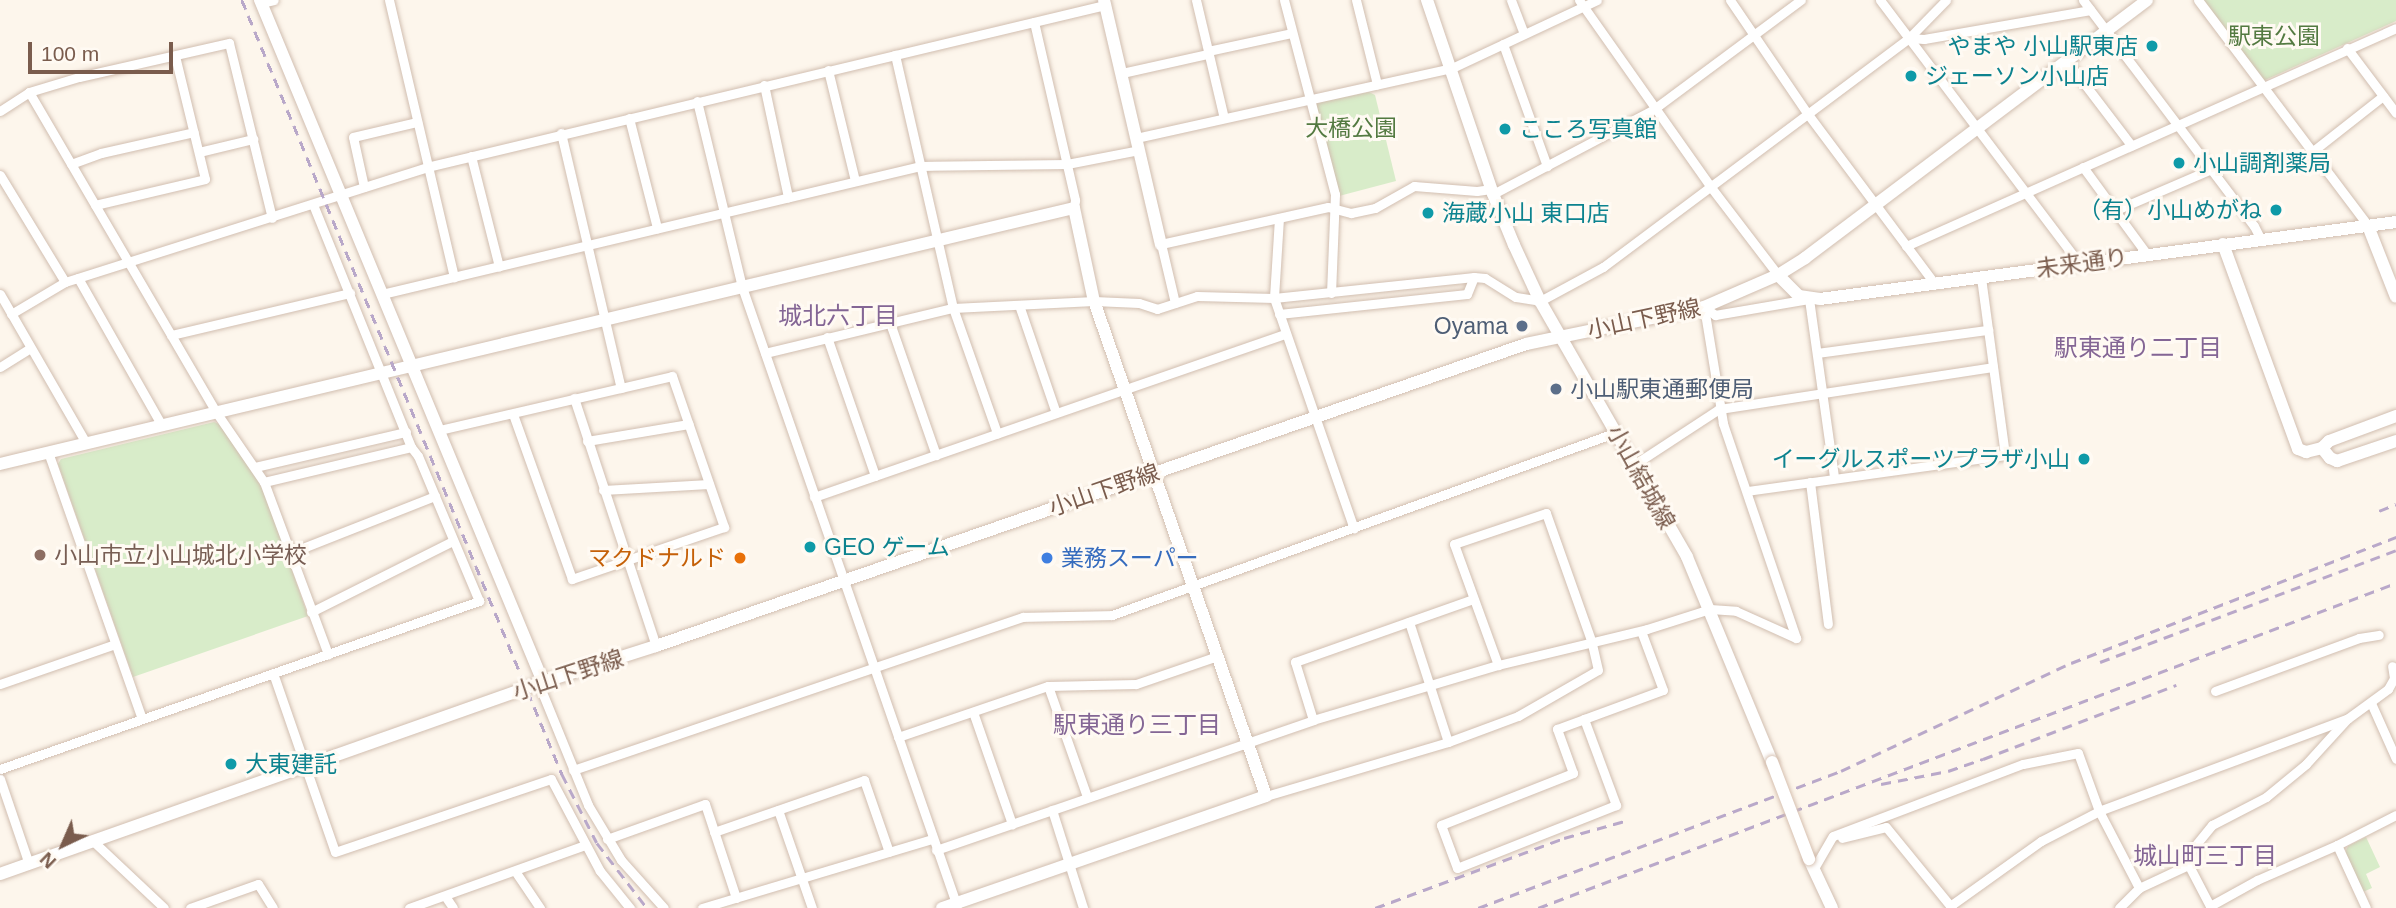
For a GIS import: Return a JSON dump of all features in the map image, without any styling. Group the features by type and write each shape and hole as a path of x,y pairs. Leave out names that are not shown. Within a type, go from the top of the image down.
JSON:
{"street":[{"path":"388,0 454,277"},
{"path":"1196,0 1224,118"},
{"path":"1284,0 1308,100 1335,194 1335,292 1338,308"},
{"path":"1356,0 1377,85"},
{"name":"小山結城線","path":"1427,0 1492,192 1540,301 1687,557 1811,864"},
{"path":"1511,0 1524,34"},
{"path":"382,295 920,166 1067,164 1224,118 1452,68 1581,4 1597,0"},
{"path":"1730,0 1807,113 1935,284"},
{"path":"1161,244 1328,207 1351,213 1375,208 1414,186 1492,192 1654,109 1801,0"},
{"path":"1880,0 2028,192 2079,263"},
{"path":"765,353 953,308 1094,301 1139,303 1157,309 1197,296 1219,294 1274,298 1474,277 1485,278 1516,297 1540,301 1603,267 1909,38 1946,0"},
{"path":"2083,0 2254,226 2261,240"},
{"name":"小山下野線","path":"0,874 543,682 656,646 1525,344 1704,307 1778,275 2147,0"},
{"path":"2198,0 2368,226 2396,297"},
{"path":"265,1 339,195 543,682 542,692 573,770 607,839 637,880 664,908"},
{"path":"11,314 65,282 427,167 1105,3 1175,303"},
{"path":"1581,4 1654,109 1778,275 1790,289 1809,299"},
{"path":"1909,38 1924,39 2091,10"},
{"path":"1034,22 1075,200 1074,208 1094,301 1266,796"},
{"path":"1906,246 2262,85 2396,28"},
{"path":"1122,74 1291,33"},
{"path":"0,111 29,92 79,77 229,43 272,218"},
{"path":"1503,44 1547,166"},
{"path":"2347,48 2396,113"},
{"path":"895,55 953,308 996,433"},
{"path":"96,205 205,180 175,56"},
{"path":"2067,61 2131,145"},
{"path":"828,70 855,181"},
{"path":"764,85 789,197"},
{"path":"29,92 216,412 264,482 328,654"},
{"path":"2313,151 2383,96"},
{"path":"697,101 742,287 957,906"},
{"path":"629,118 657,228"},
{"path":"364,187 353,137 417,122"},
{"path":"71,164 101,153 194,132"},
{"path":"561,133 603,321 621,388"},
{"path":"199,152 253,139"},
{"path":"471,156 499,267"},
{"path":"2083,167 2147,253"},
{"path":"2116,210 2211,169"},
{"path":"0,175 65,282"},
{"path":"0,769 479,601 435,496 411,447 313,204"},
{"path":"0,464 1074,208"},
{"path":"1279,218 1274,298 1354,529"},
{"name":"未来通り","path":"1809,299 2396,222"},
{"path":"2223,244 2295,446 2306,452 2322,448 2329,441 2396,416"},
{"path":"1279,314 1467,294 1474,277"},
{"path":"78,278 161,424"},
{"path":"1747,491 2005,455 1981,278"},
{"path":"171,335 350,293"},
{"path":"0,295 86,443"},
{"path":"1704,307 1715,315 1809,299"},
{"path":"1809,299 1834,478"},
{"path":"1019,305 1056,413"},
{"path":"936,850 1313,720 1498,665 1641,631 1710,609 1735,611 1796,638 1719,409 1704,307"},
{"path":"890,323 936,455"},
{"path":"1817,353 1988,330"},
{"path":"814,497 1286,334"},
{"path":"827,338 874,475"},
{"path":"0,367 31,348"},
{"path":"1634,464 1719,409 1993,368"},
{"path":"439,430 672,376 724,527 572,579 513,414"},
{"path":"574,398 656,646"},
{"path":"587,441 689,424"},
{"path":"255,467 406,432"},
{"path":"573,770 1023,617 1112,615 1617,432"},
{"path":"2322,448 2337,461 2396,441"},
{"path":"264,482 411,447"},
{"path":"48,452 142,719"},
{"path":"1810,482 1828,624"},
{"path":"603,490 709,484"},
{"path":"290,553 435,496"},
{"path":"942,908 957,906 1266,796 1448,741 1518,716 1598,670 1592,643 1546,513 1454,544 1498,665"},
{"path":"311,612 453,541"},
{"path":"1313,720 1295,662 1473,599"},
{"path":"1409,622 1432,685 1448,741"},
{"path":"1584,719 1616,805 1457,868 1441,825 1573,773 1556,729 1664,690 1641,631"},
{"path":"2215,691 2359,638 2379,635"},
{"path":"0,684 115,644"},
{"path":"898,737 1048,686 1136,684 1218,656"},
{"path":"1833,836 1840,838 1885,827 1951,907 2040,841 2099,811 2347,719 2388,689 2394,678 2392,666"},
{"path":"273,673 335,852 551,779 585,845 606,879 630,908"},
{"path":"1048,686 1087,797"},
{"path":"2371,704 2396,759"},
{"path":"973,712 1012,824"},
{"path":"2347,719 2305,764 2266,797 2212,825 2185,859 2188,865 2210,907 2257,880 2337,845 2396,815"},
{"path":"1832,908 1811,864 1833,836 2023,764 2078,753 2099,811 2138,888"},
{"path":"0,779 29,864"},
{"path":"714,832 864,780 889,852"},
{"path":"607,839 705,804 736,898"},
{"path":"778,810 812,908"},
{"path":"1052,810 1083,908"},
{"path":"702,908 932,839"},
{"path":"94,842 164,908"},
{"path":"409,908 585,845"},
{"path":"2337,845 2366,908"},
{"path":"2119,908 2138,888 2188,865"},
{"path":"515,871 540,908"},
{"path":"190,908 258,884 273,908"},
{"path":"445,896 453,908"}],"green space":[{"name":"駅東公園","path":"2200,0 2396,0 2396,21 2263,81"},
{"name":"大橋公園","path":"1369,92 1375,95 1396,181 1339,196 1313,109 1316,103"},
{"path":"214,422 219,424 255,475 268,501 308,616 133,677 58,464 61,459"},
{"path":"2366,837 2380,867 2366,874 2372,888 2363,892 2345,853 2348,846"}],"railway":[{"path":"242,0 562,774 597,843 647,908"},
{"path":"2379,511 2396,504"},
{"path":"1478,908 1841,771 2071,663 2396,537"},
{"path":"2100,662 2396,550"},
{"path":"1538,908 2396,583"},
{"path":"1881,784 1948,771 2176,685"},
{"path":"1375,908 1564,838 1625,821"}],"place":[{"name":"やまや 小山駅東店","path":"2152,46"},
{"name":"ジェーソン小山店","path":"1911,76"},
{"name":"こころ写真館","path":"1505,129"},
{"name":"小山調剤薬局","path":"2179,163"},
{"name":"（有）小山めがね","path":"2276,210"},
{"name":"海蔵小山 東口店","path":"1428,213"},
{"name":"Oyama","path":"1522,326"},
{"name":"小山駅東通郵便局","path":"1556,389"},
{"name":"イーグルスポーツプラザ小山","path":"2084,459"},
{"name":"GEO ゲーム","path":"810,547"},
{"name":"小山市立小山城北小学校","path":"40,555"},
{"name":"マクドナルド","path":"740,558"},
{"name":"業務スーパー","path":"1047,558"},
{"name":"大東建託","path":"231,764"}],"district":[{"name":"城北六丁目","path":"838,316"},
{"name":"駅東通り二丁目","path":"2138,348"},
{"name":"駅東通り三丁目","path":"1137,725"},
{"name":"城山町三丁目","path":"2205,856"}]}
